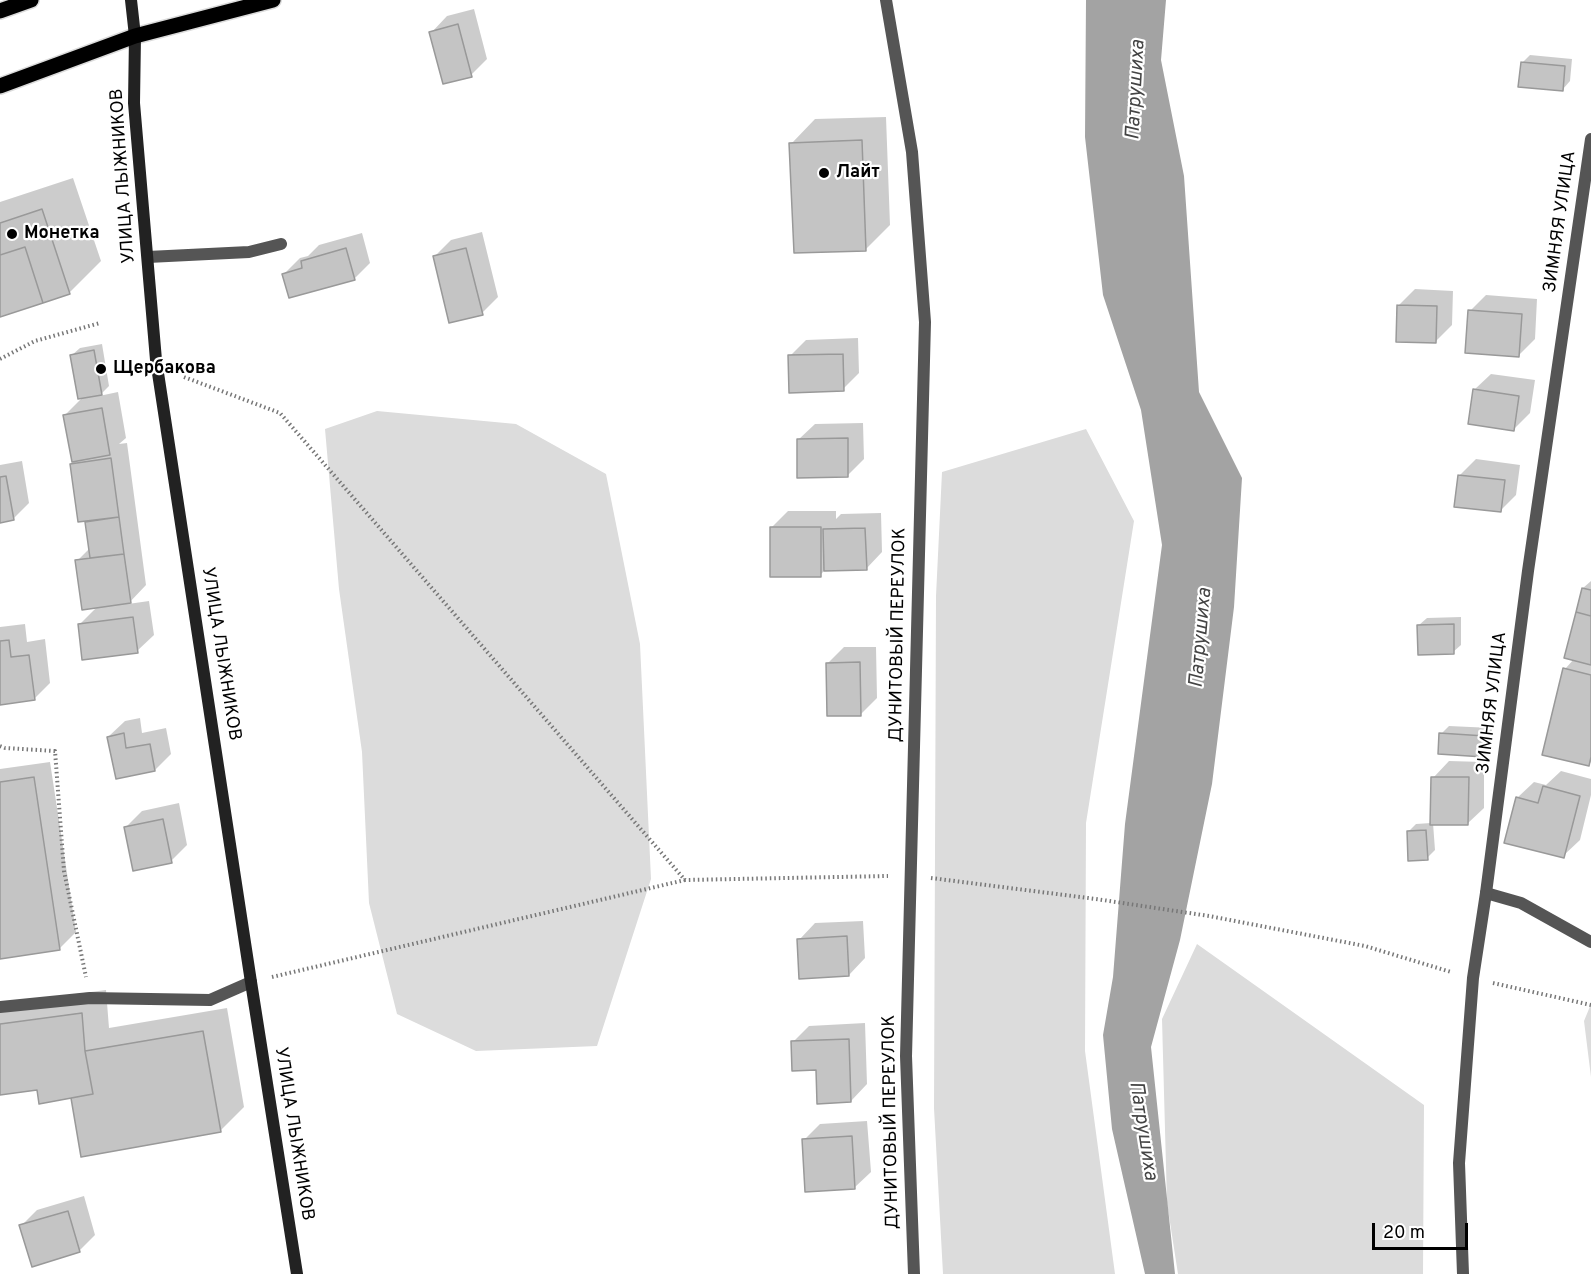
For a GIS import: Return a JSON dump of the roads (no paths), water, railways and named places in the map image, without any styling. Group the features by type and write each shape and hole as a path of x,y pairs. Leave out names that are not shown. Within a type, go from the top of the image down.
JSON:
{"main road":[{"path":"0,11 31,0"},
{"name":"УЛИЦА ЛЫЖНИКОВ","path":"131,0 135,36 134,103 156,360 297,1274"},
{"path":"0,86 135,36 273,0"}],"street":[{"name":"ДУНИТОВЫЙ ПЕРЕУЛОК","path":"886,0 912,152 925,322 906,1056 914,1274"},
{"name":"ЗИМНЯЯ УЛИЦА","path":"1463,1274 1459,1163 1473,978 1528,571 1591,139"},
{"path":"148,257 249,252 281,244"},
{"path":"1486,893 1521,903 1591,942"},
{"path":"0,1006 90,998 210,1000 251,982"}],"water":[{"name":"Патрушиха","path":"1086,0 1166,0 1161,60 1184,176 1199,392 1242,478 1234,607 1212,784 1180,940 1151,1047 1175,1274 1145,1274 1112,1129 1103,1035 1113,977 1125,824 1162,545 1141,410 1103,295 1085,137"}],"place":[{"name":"Лайт","path":"824,173"},
{"name":"Монетка","path":"12,234"},
{"name":"Щербакова","path":"101,369"}]}
